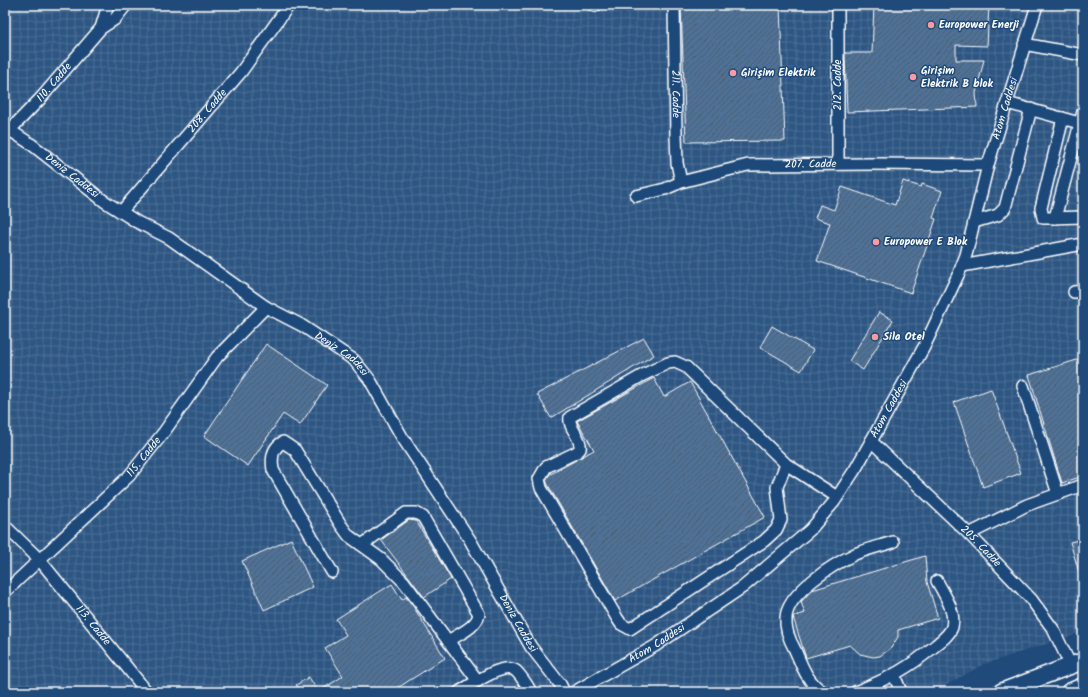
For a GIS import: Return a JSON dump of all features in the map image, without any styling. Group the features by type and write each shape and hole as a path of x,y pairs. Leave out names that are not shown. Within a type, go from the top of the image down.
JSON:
{"highway":[{"path":"1002,692 1077,664"},
{"path":"1069,692 1083,686"}],"street":[{"name":"110. Cadde","path":"100,28 108,5"},
{"name":"110. Cadde","path":"7,130 41,98 100,28 115,19 126,5"},
{"name":"208. Cadde","path":"121,212 241,72 289,5"},
{"name":"211. Cadde","path":"674,5 677,164 681,182"},
{"name":"212. Cadde","path":"838,5 838,164"},
{"name":"Atom Caddesi","path":"574,692 655,646 742,587 810,530 838,497 924,347 953,289 962,266 988,165 1037,5"},
{"path":"1024,44 1083,55"},
{"path":"1006,103 1063,118 1082,120 1055,218"},
{"path":"974,222 998,215 1005,208 1031,109"},
{"path":"1063,118 1041,208 1043,218 1083,216"},
{"name":"Deniz Caddesi","path":"7,130 104,201 169,238 266,307 300,325 344,352 360,368 370,380 402,437 470,540 531,646 560,684 564,692"},
{"name":"207. Cadde","path":"636,196 665,189 681,182 748,165 988,165"},
{"path":"962,266 1083,244"},
{"name":"115. Cadde","path":"5,592 129,476 164,432 217,357 266,307"},
{"path":"786,464 777,487 781,520 776,530 764,541 630,629 621,624 617,618 541,488 539,480 546,467 577,452 580,448 578,439 569,423 570,417 643,375 668,363 675,362 686,367 786,464 838,497"},
{"path":"1023,386 1058,494"},
{"name":"205. Cadde","path":"871,441 969,534 1031,599 1077,664"},
{"path":"332,572 273,470 271,460 277,445 283,442 295,450 349,536 381,559 404,582 478,681"},
{"path":"969,534 1027,505 1083,485"},
{"path":"362,545 406,513 416,513 423,517 479,614 478,620 472,626 448,641"},
{"name":"113. Cadde","path":"5,526 39,559 147,692"},
{"path":"823,692 806,677 793,647 786,625 788,610 800,591 832,568 855,554 892,542"},
{"path":"855,692 894,675 914,664 947,635 952,628 952,613 938,581"},
{"path":"459,692 499,670 508,668 516,670 531,692"},
{"path":"894,675 901,692"}],"shaded area":[{"path":"5,5 1083,5 1083,632 984,664 934,692 5,692"}],"building":[{"name":"Girişim Elektrik","path":"681,5 780,5 785,141 686,142"},
{"path":"874,5 989,5 987,46 956,45 956,60 984,60 976,93 977,107 847,112 845,53 872,53"},
{"name":"Europower E Blok","path":"903,181 921,187 922,184 942,191 933,218 936,219 911,293 817,261 830,223 815,218 820,205 834,210 842,187 895,205"},
{"path":"879,312 893,320 863,370 849,361"},
{"path":"772,326 813,350 801,371 760,347"},
{"path":"644,338 654,355 551,418 537,394"},
{"path":"266,344 327,385 300,425 283,414 248,466 204,436"},
{"path":"1083,358 1083,476 1062,483 1029,375"},
{"path":"654,378 664,397 690,382 765,517 615,601 546,480 549,475 594,450 577,421"},
{"path":"991,389 1021,473 983,487 954,402"},
{"path":"409,520 416,521 451,579 424,597 381,540"},
{"path":"291,539 313,587 264,610 242,561"},
{"path":"1083,539 1083,578 1081,579 1070,542"},
{"path":"925,556 927,582 938,618 898,630 898,637 891,648 880,656 873,657 860,654 850,645 806,658 793,617 805,613 801,602 812,590"},
{"path":"392,584 402,600 406,597 413,606 445,658 391,692 318,692 343,676 325,648 346,635 336,619"},
{"path":"309,677 318,692 301,692 296,685"}],"place":[{"name":"Europower Enerji","path":"931,25"},
{"name":"Girişim Elektrik","path":"733,73"},
{"name":"Girişim Elektrik B blok","path":"913,77"},
{"name":"Europower E Blok","path":"876,242"},
{"name":"Sila Otel","path":"875,337"}]}
